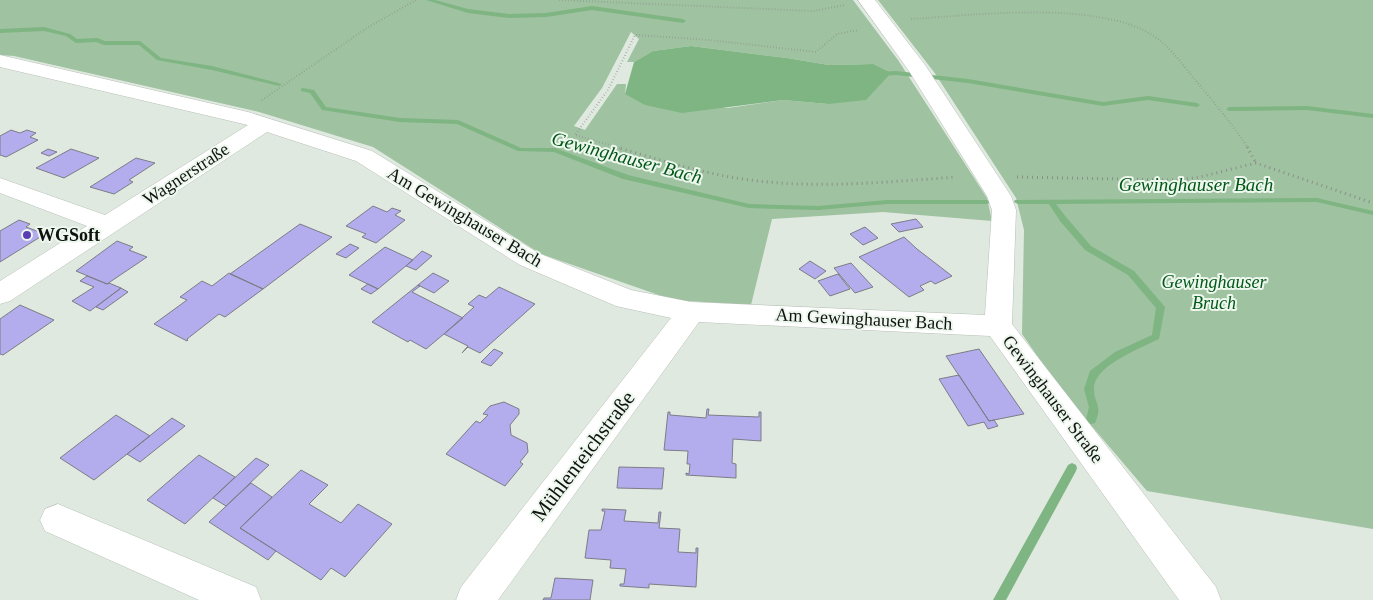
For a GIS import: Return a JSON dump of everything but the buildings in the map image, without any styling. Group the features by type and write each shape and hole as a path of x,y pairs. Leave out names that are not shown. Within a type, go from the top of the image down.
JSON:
{"street":[{"name":"Gewinghauser Straße","path":"866,0 923,76 1002,203 998,326 1202,600"},
{"name":"Am Gewinghauser Bach","path":"0,61 263,112 364,156 529,259 626,299 692,312 998,326"},
{"name":"Wagnerstraße","path":"0,294 107,225 263,112"},
{"path":"0,185 107,225"},
{"name":"Mühlenteichstraße","path":"476,600 692,312"},
{"path":"58,520 242,600"}],"path":[{"path":"263,112 367,28 416,0"},
{"path":"559,0 813,11 866,0"},
{"path":"1256,163 1243,138 1168,48 1150,32 1124,22 1079,14 1024,13 883,21 870,28 837,34 816,52 635,35 608,90 575,135 711,174 772,183 820,185 985,175 1173,180 1196,178 1256,163 1364,202 1373,203"}],"green space":[{"path":"0,0 853,0 898,60 987,198 992,221 883,212 772,219 751,305 673,300 541,254 373,147 259,112 14,56 0,55","holes":["631,32 639,39 627,62 634,62 653,51 691,46 829,65 873,64 828,104 783,100 728,108 625,94 626,84 617,84 585,130 574,126 602,88"]},
{"name":"Gewinghauser Bruch","path":"878,0 1373,0 1373,529 1147,491 1061,390 1022,334 1024,230 1016,198 934,72"}],"shaded area":[{"path":"691,46 829,65 873,64 891,73 866,100 828,104 783,100 682,113 645,105 625,94 634,62 653,51"}],"waterway":[{"path":"429,0 468,11 509,16 546,15 592,8 683,21"},
{"name":"Gewinghauser Bach","path":"0,31 44,29 68,35 76,41 97,40 104,43 140,43 159,59 212,68 279,84"},
{"path":"880,74 896,73 968,81 1103,104 1148,98 1197,105"},
{"name":"Gewinghauser Bach","path":"303,90 312,91 324,109 400,120 458,122 520,150 555,150 626,177 749,206 818,208 887,202 987,202"},
{"path":"1229,109 1307,108 1373,116"},
{"name":"Gewinghauser Bach","path":"1018,202 1317,200 1373,213"},
{"path":"1051,202 1088,248 1131,273 1161,307 1156,337 1118,355 1093,374 1089,389 1094,407 1091,420"},
{"path":"999,600 1072,468"}],"place":[{"name":"WGSoft","path":"27,235"}]}
